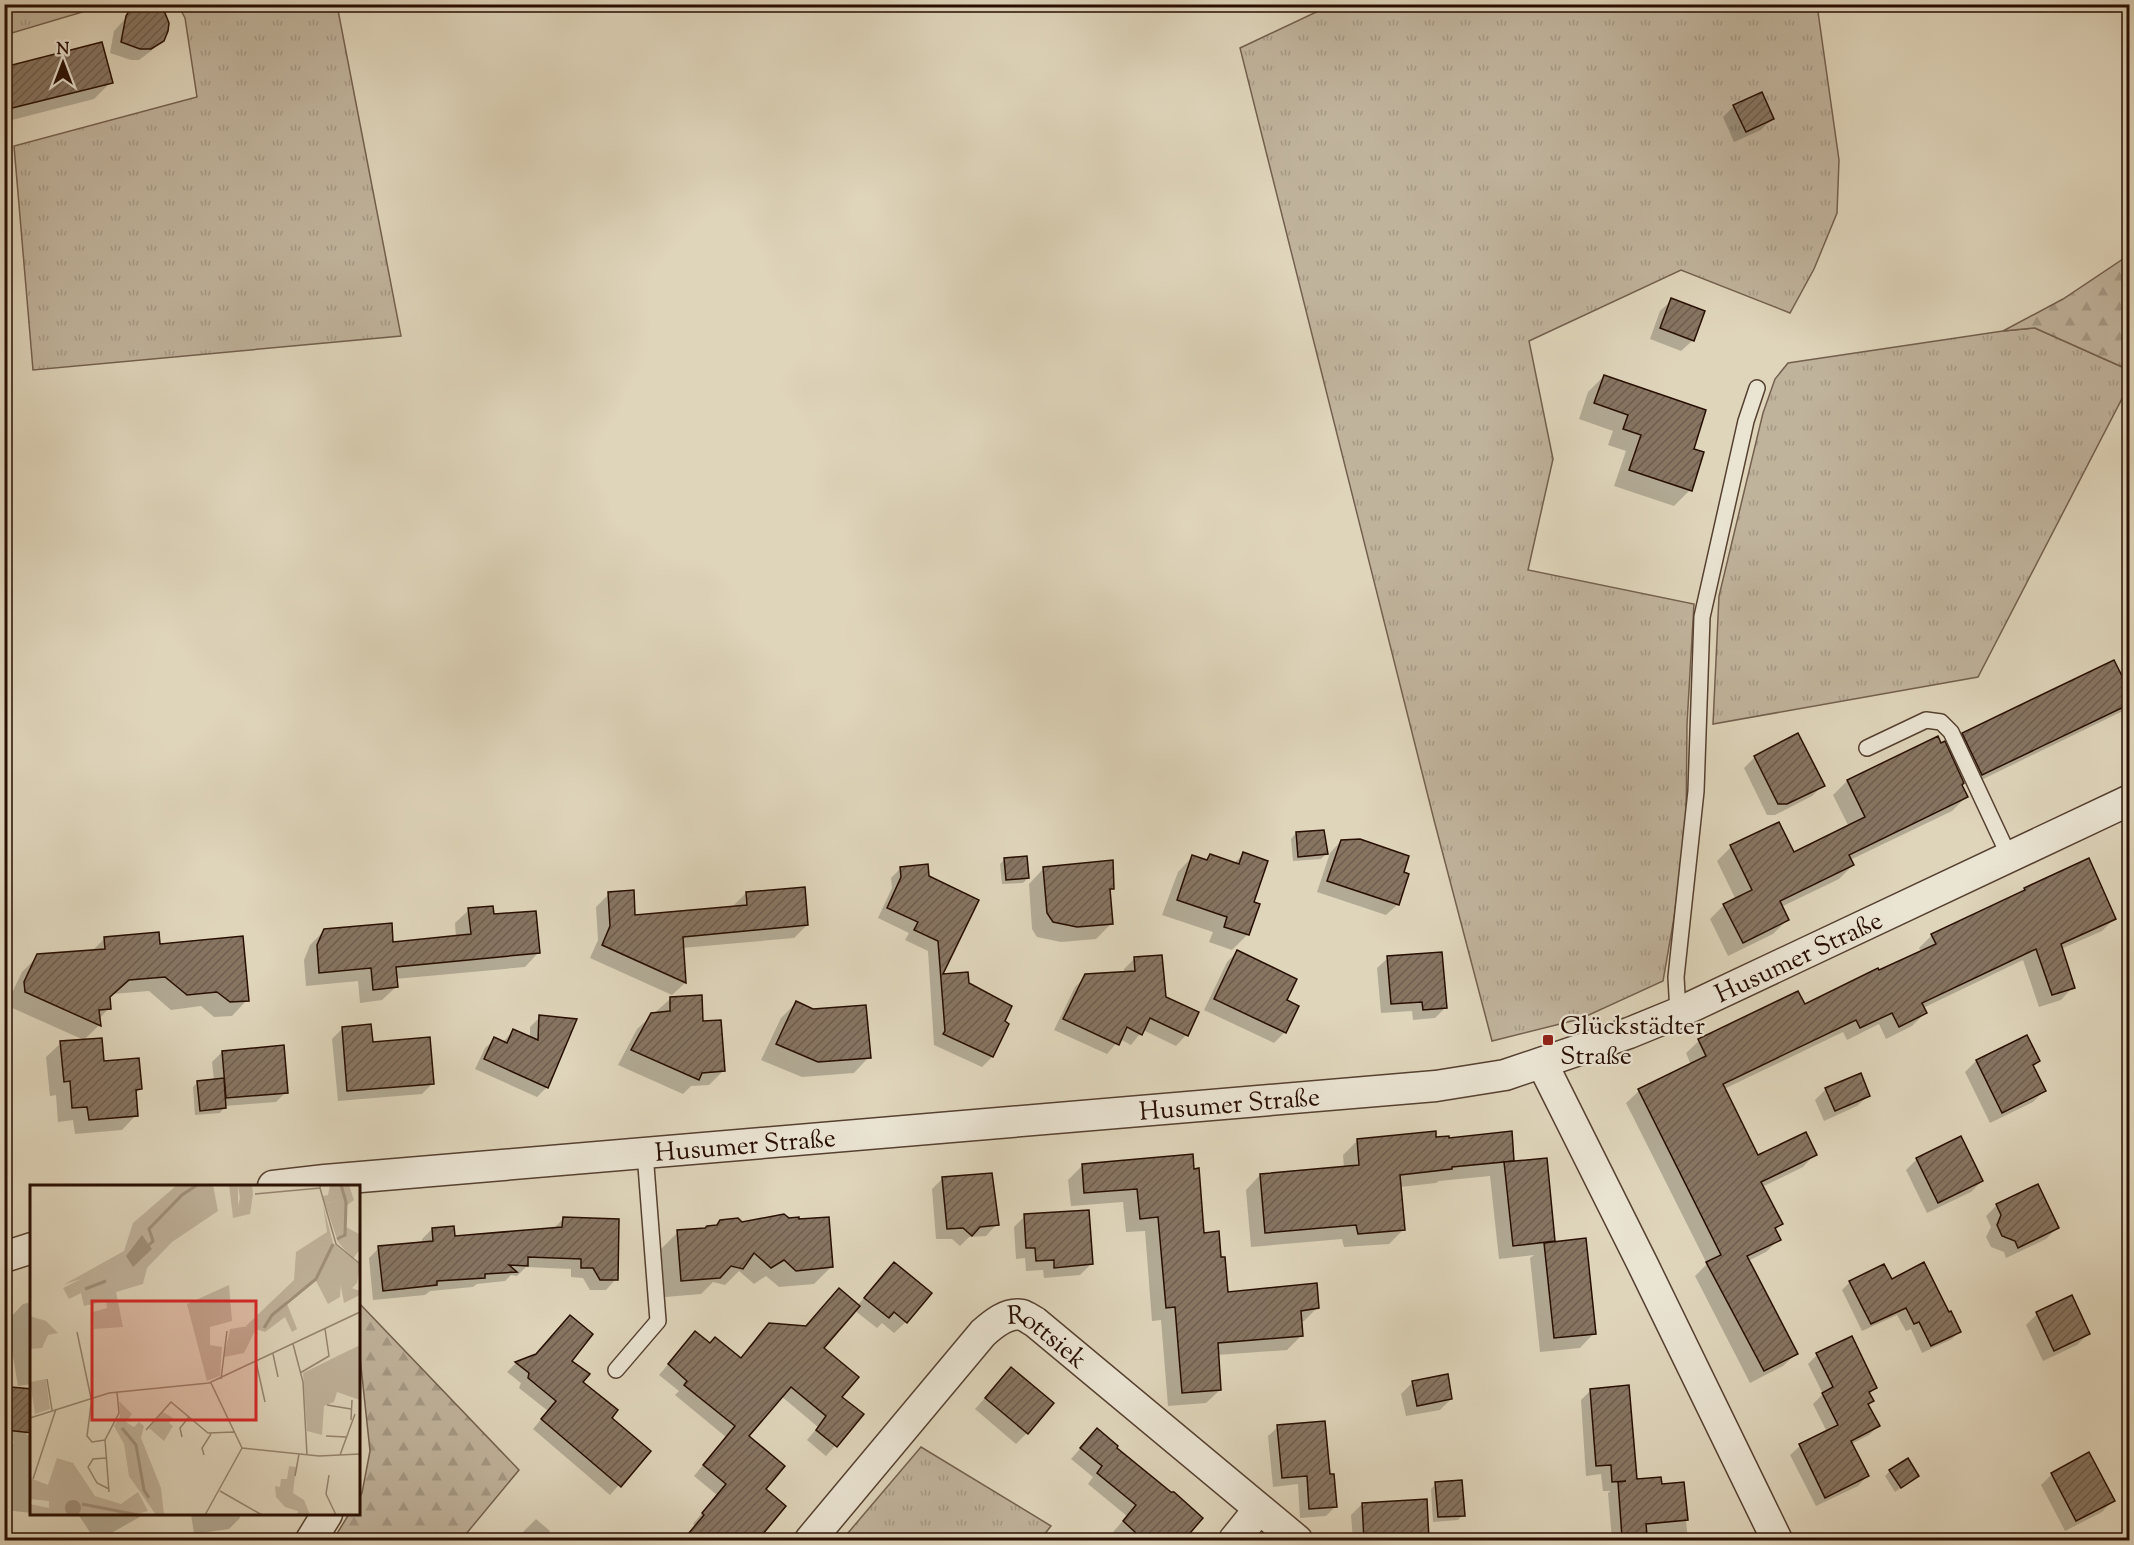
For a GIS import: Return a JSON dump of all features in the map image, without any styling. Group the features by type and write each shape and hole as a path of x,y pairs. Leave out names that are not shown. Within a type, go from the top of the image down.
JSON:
{"street":[{"name":"Husumer Straße","path":"291,1185 1436,1086 1505,1075 1629,1033 1678,1013 2130,800"},
{"path":"1542,1063 1649,1276 1777,1540"},
{"name":"Rottsiek","path":"810,1540 983,1333 994,1322 1009,1316 1022,1315 1035,1322 1297,1540"},
{"path":"1233,1540 1259,1509"},
{"path":"311,1540 326,1515"}],"lane":[{"path":"1678,1013 1677,977 1696,791 1702,617 1743,432 1757,388"},
{"path":"1867,747 1926,720 1941,722 1951,732 2009,856"},
{"path":"616,1370 658,1321 645,1153"}],"green space":[{"path":"5,4 106,4 106,5 5,35"},
{"path":"178,5 337,5 401,336 33,370 14,146 197,97 185,18"},
{"path":"1331,5 1817,5 1839,160 1837,213 1814,269 1790,313 1681,270 1529,341 1553,459 1528,570 1694,604 1687,724 1686,826 1663,981 1580,1019 1492,1041 1434,820 1240,48"},
{"path":"2129,255 2129,370 2035,328 2003,331 2063,299"},
{"path":"2035,328 2129,370 2129,385 1978,677 1713,724 1719,596 1763,413 1775,379 1788,363"},
{"path":"360,1304 519,1470 461,1540 333,1540 348,1515 360,1515 360,1496 370,1451 360,1357"},
{"path":"921,1447 1051,1526 1040,1540 842,1540"}],"building":[{"path":"140,4 151,4 158,7 165,13 169,23 164,41 151,49 140,49 121,42 126,16 129,11"},
{"path":"102,42 113,83 4,110 4,67"},
{"path":"1762,92 1774,119 1746,132 1733,105"},
{"path":"1671,298 1705,311 1694,341 1660,328"},
{"path":"1604,375 1706,410 1694,449 1704,452 1692,491 1629,470 1641,435 1623,429 1628,415 1594,403"},
{"path":"2114,660 2130,692 2130,704 1982,775 1962,733"},
{"path":"1798,733 1825,786 1787,804 1778,804 1754,756"},
{"path":"1938,736 1941,743 1945,741 1968,797 1849,855 1854,865 1780,901 1789,920 1743,943 1723,904 1752,890 1730,845 1779,822 1794,852 1865,817 1847,780"},
{"path":"1324,830 1328,854 1298,857 1296,832"},
{"path":"1360,839 1409,856 1404,872 1409,874 1399,905 1327,881 1341,840"},
{"path":"1243,852 1268,861 1254,902 1260,904 1249,935 1224,927 1227,917 1177,900 1192,855 1207,860 1210,854 1239,864"},
{"path":"1027,856 1029,878 1006,880 1004,858"},
{"path":"2089,858 2116,919 2061,944 2075,988 2052,995 2036,949 1922,1003 1927,1013 1899,1027 1892,1013 1860,1028 1856,1020 1723,1084 1758,1155 1806,1132 1817,1155 1761,1182 1783,1224 1775,1228 1781,1240 1747,1256 1798,1354 1764,1371 1706,1262 1721,1255 1638,1089 1706,1056 1698,1039 1798,991 1805,1004 1878,968 1879,970 1936,944 1931,934"},
{"path":"1113,860 1114,889 1110,889 1113,924 1077,927 1053,922 1047,913 1043,867"},
{"path":"928,864 929,876 979,900 943,974 968,972 969,983 1012,1006 1005,1021 1009,1024 993,1057 943,1034 945,1031 938,941 914,930 918,922 887,908 901,877 900,867"},
{"path":"805,887 808,925 683,937 686,983 602,945 610,926 608,892 634,890 635,915 747,905 746,892"},
{"path":"493,906 494,914 536,911 540,953 396,967 398,987 373,990 371,968 319,973 317,945 324,929 392,923 393,942 471,934 468,908"},
{"path":"159,932 160,944 243,936 249,1001 230,1002 217,992 187,995 165,977 129,980 110,997 111,1009 99,1010 101,1026 25,992 24,982 37,954 105,949 104,937"},
{"path":"1237,950 1297,979 1287,1000 1299,1006 1286,1033 1214,999"},
{"path":"1442,952 1447,1008 1423,1010 1422,1002 1391,1004 1387,956"},
{"path":"1162,955 1166,997 1199,1012 1188,1036 1150,1018 1142,1035 1127,1027 1119,1045 1063,1019 1085,974 1135,971 1134,957"},
{"path":"702,995 703,1021 721,1020 725,1071 702,1073 699,1080 631,1050 651,1013 670,1011 670,997"},
{"path":"796,1001 813,1009 866,1005 871,1058 818,1062 776,1044"},
{"path":"539,1015 577,1019 548,1088 484,1059 494,1037 507,1043 513,1029 538,1040"},
{"path":"371,1024 373,1042 430,1037 434,1084 347,1091 342,1027"},
{"path":"2027,1035 2040,1061 2033,1065 2046,1091 2002,1113 1976,1060"},
{"path":"102,1038 104,1061 139,1058 142,1089 136,1090 138,1116 89,1120 87,1107 72,1108 70,1081 64,1082 60,1041"},
{"path":"284,1045 288,1093 226,1098 222,1051"},
{"path":"1861,1073 1870,1096 1835,1111 1825,1088"},
{"path":"224,1078 226,1108 200,1111 197,1081"},
{"path":"1436,1131 1436,1137 1449,1136 1449,1138 1512,1131 1514,1161 1400,1175 1405,1230 1358,1234 1356,1225 1265,1233 1260,1174 1359,1165 1357,1139"},
{"path":"1961,1136 1983,1181 1938,1203 1916,1158"},
{"path":"1193,1154 1194,1169 1199,1168 1204,1233 1219,1231 1221,1257 1225,1257 1228,1292 1317,1283 1319,1308 1301,1311 1303,1336 1218,1343 1221,1390 1182,1393 1175,1307 1166,1308 1158,1217 1140,1219 1137,1189 1084,1193 1082,1164"},
{"path":"1547,1158 1555,1241 1513,1246 1504,1162"},
{"path":"992,1173 999,1225 980,1227 972,1236 963,1228 947,1229 942,1177"},
{"path":"2038,1184 2059,1228 2018,1248 2015,1241 2002,1236 1997,1225 2001,1215 1996,1204"},
{"path":"1089,1210 1093,1264 1054,1268 1054,1260 1036,1261 1035,1248 1026,1248 1024,1214"},
{"path":"784,1214 789,1218 799,1217 799,1219 829,1217 833,1267 796,1271 784,1260 771,1268 754,1253 743,1269 731,1266 720,1278 681,1281 677,1230 705,1228 717,1225 720,1220 738,1218 742,1222"},
{"path":"563,1217 619,1219 618,1280 600,1280 593,1268 581,1268 581,1259 528,1257 528,1266 509,1265 517,1272 485,1274 485,1278 437,1281 437,1285 383,1291 378,1246 433,1241 432,1228 454,1226 455,1236 562,1227"},
{"path":"1586,1238 1596,1334 1554,1338 1544,1243"},
{"path":"894,1262 932,1293 907,1323 894,1312 889,1318 864,1298"},
{"path":"1924,1262 1961,1332 1931,1346 1919,1322 1914,1324 1906,1308 1871,1324 1849,1281 1884,1264 1892,1279"},
{"path":"839,1288 860,1306 824,1348 859,1377 842,1397 864,1414 837,1447 816,1430 826,1416 791,1387 749,1436 785,1466 766,1489 786,1506 758,1540 683,1540 726,1484 703,1465 735,1426 684,1385 687,1381 668,1364 695,1331 710,1343 715,1337 741,1358 769,1323 806,1326"},
{"path":"2072,1295 2090,1334 2054,1351 2036,1312"},
{"path":"570,1315 593,1334 572,1361 590,1374 583,1382 618,1410 612,1418 651,1451 621,1487 541,1419 556,1401 528,1378 529,1373 515,1362 536,1354"},
{"path":"1852,1336 1877,1388 1869,1392 1874,1401 1868,1404 1880,1426 1851,1441 1869,1476 1825,1498 1799,1444 1838,1425 1822,1393 1833,1387 1816,1353"},
{"path":"1011,1367 1054,1403 1028,1434 985,1398"},
{"path":"1448,1374 1452,1399 1417,1406 1412,1381"},
{"path":"1629,1385 1637,1479 1661,1477 1662,1484 1684,1482 1688,1520 1646,1524 1647,1535 1622,1537 1618,1482 1626,1481 1612,1482 1611,1465 1596,1466 1590,1389"},
{"path":"11,1387 30,1389 30,1433 6,1430"},
{"path":"1325,1421 1330,1474 1334,1474 1337,1507 1309,1509 1307,1476 1282,1478 1277,1425"},
{"path":"1097,1428 1118,1446 1117,1448 1171,1492 1174,1492 1203,1518 1184,1540 1136,1540 1135,1532 1123,1521 1136,1505 1097,1473 1102,1466 1080,1448"},
{"path":"2089,1452 2115,1501 2076,1521 2051,1473"},
{"path":"1908,1458 1919,1476 1901,1488 1889,1470"},
{"path":"1462,1480 1465,1516 1438,1517 1435,1482"},
{"path":"1427,1499 1429,1540 1364,1540 1362,1503"}],"place":[{"name":"Glückstädter Straße","path":"1548,1040"}]}
